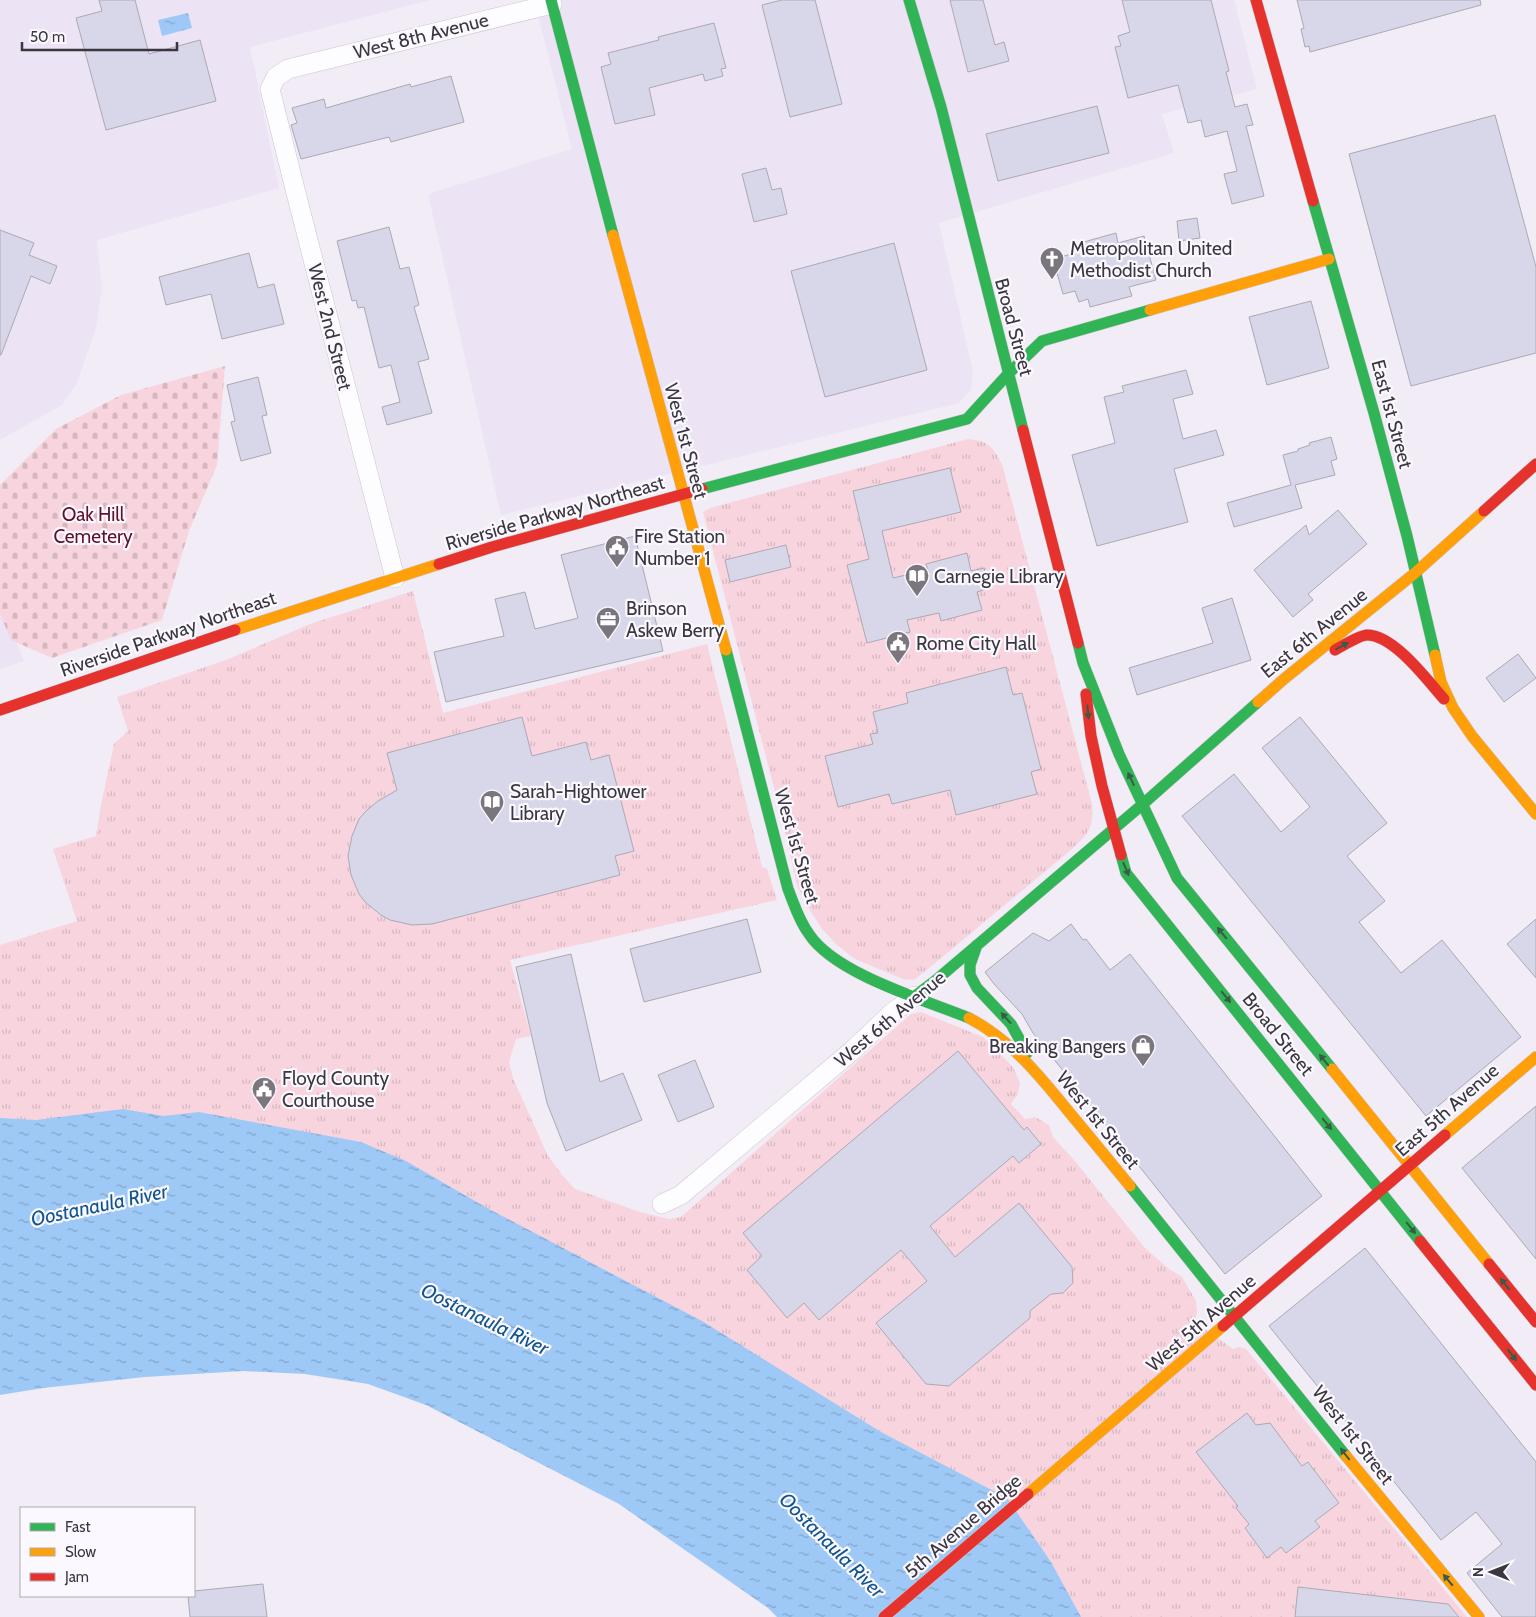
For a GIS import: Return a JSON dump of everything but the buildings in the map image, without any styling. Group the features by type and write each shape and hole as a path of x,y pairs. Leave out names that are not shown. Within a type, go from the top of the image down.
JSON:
{"street":[{"name":"Broad Street","path":"909,0 941,107 964,204 1083,663 1119,754 1177,878 1536,1322"},
{"name":"East 1st Street","path":"1256,0 1374,413 1441,682 1453,708 1472,736 1536,814"},
{"name":"West 8th Avenue","path":"276,76 288,69 554,2"},
{"name":"West 1st Street","path":"554,2 788,889 798,914 809,934 825,952 846,966 969,1018 988,1028 1039,1075 1235,1315 1382,1501 1479,1617"},
{"name":"West 2nd Street","path":"276,76 270,88 296,197 394,578"},
{"name":"Riverside Parkway Northeast","path":"0,710 252,624 492,546 967,420 1008,374 1042,341 1329,259"},
{"name":"East 6th Avenue","path":"1114,829 1284,679 1415,572 1536,464"},
{"path":"1284,679 1357,638 1366,635 1374,636 1384,639 1394,646 1453,708"},
{"name":"Broad Street","path":"1083,663 1090,736 1126,873 1536,1385"},
{"name":"West 6th Avenue","path":"662,1204 681,1195 853,1050 893,1012 935,981 1114,829"},
{"path":"977,945 970,965 970,974 977,988 1012,1024 1039,1075"},
{"name":"East 5th Avenue","path":"1381,1190 1536,1057"},
{"name":"West 5th Avenue","path":"1042,1481 1381,1190"},
{"name":"5th Avenue Bridge","path":"884,1617 1042,1481"}],"shaded area":[{"path":"0,0 430,0 250,47 279,188 97,240 102,288 96,328 76,385 62,405 0,440"},
{"path":"534,0 1234,0 1257,89 1162,114 1174,153 939,223 973,372 971,390 959,403 501,515 428,194 572,149"},
{"path":"0,599 24,661 0,669"}],"green space":[{"name":"Oak Hill Cemetery","path":"225,366 217,465 189,531 162,620 52,658 11,640 0,614 0,485 56,429 121,395"},
{"name":"Rome City Hall","path":"968,439 985,443 1002,464 1092,804 1092,819 1086,835 1071,850 914,980 903,979 855,959 837,945 822,929 797,885 784,827 703,512 710,508"},
{"name":"Floyd County Courthouse","path":"413,591 443,713 707,644 762,867 767,869 777,900 510,960 531,1036 516,1039 509,1062 513,1078 548,1156 575,1189 640,1212 669,1219 681,1217 911,1014 921,1012 983,1037 1013,1067 1020,1083 1018,1094 1011,1104 1025,1119 1035,1117 1049,1125 1053,1137 1075,1161 1145,1248 1169,1269 1182,1277 1196,1301 1197,1312 1195,1322 1233,1349 1239,1347 1246,1349 1467,1617 897,1617 719,1436 0,1229 0,945 77,921 53,849 96,836 114,744 128,731 117,697 226,660 310,624"}],"water":[{"path":"188,13 192,28 162,36 158,20"},
{"name":"Oostanaula River","path":"123,1109 164,1116 199,1112 361,1142 406,1161 487,1208 702,1321 881,1432 1007,1498 1051,1562 1081,1617 777,1617 768,1608 619,1504 426,1405 368,1384 305,1374 243,1371 145,1377 43,1388 0,1395 0,1118 36,1120"}],"traffic: fast":[{"path":"551,0 613,235"},
{"path":"909,0 941,107 1023,430"},
{"path":"1313,201 1374,413 1407,536 1435,655"},
{"path":"702,489 967,419 1008,374 1042,341 1150,310"},
{"path":"1078,643 1083,663 1119,754 1177,878 1332,1069"},
{"path":"726,650 788,889 805,929 822,948 859,973 906,994 969,1018"},
{"path":"915,996 1143,804 1258,702"},
{"path":"1121,855 1126,873 1420,1241"},
{"path":"977,945 970,965 970,975 977,988 1011,1024 1027,1053"},
{"path":"1130,1186 1346,1456"}],"traffic: slow":[{"path":"613,235 726,650"},
{"path":"1150,310 1329,259"},
{"path":"1258,702 1415,573 1484,511"},
{"path":"235,630 439,564"},
{"path":"1435,655 1441,682 1453,708 1472,736 1536,814"},
{"path":"969,1018 998,1037 1024,1060 1047,1085 1130,1186"},
{"path":"1445,1135 1536,1057"},
{"path":"1332,1069 1489,1264"},
{"path":"1028,1494 1223,1326"},
{"path":"1346,1456 1479,1617"}],"traffic: jam":[{"path":"1256,0 1313,201"},
{"path":"1023,430 1078,643"},
{"path":"1484,511 1536,464"},
{"path":"439,564 492,547 702,489"},
{"path":"0,710 235,630"},
{"path":"1335,650 1364,635 1377,637 1399,650 1444,699"},
{"path":"1086,694 1091,736 1102,786 1121,855"},
{"path":"1223,1326 1445,1135"},
{"path":"1420,1241 1536,1385"},
{"path":"1489,1264 1536,1322"},
{"path":"884,1617 1028,1494"}],"place":[{"name":"Metropolitan United Methodist Church","path":"1052,280"},
{"name":"Fire Station Number 1","path":"617,568"},
{"name":"Carnegie Library","path":"917,597"},
{"name":"Brinson Askew Berry","path":"608,640"},
{"name":"Rome City Hall","path":"898,664"},
{"name":"Sarah-Hightower Library","path":"492,823"},
{"name":"Breaking Bangers","path":"1143,1067"},
{"name":"Floyd County Courthouse","path":"264,1110"}]}
